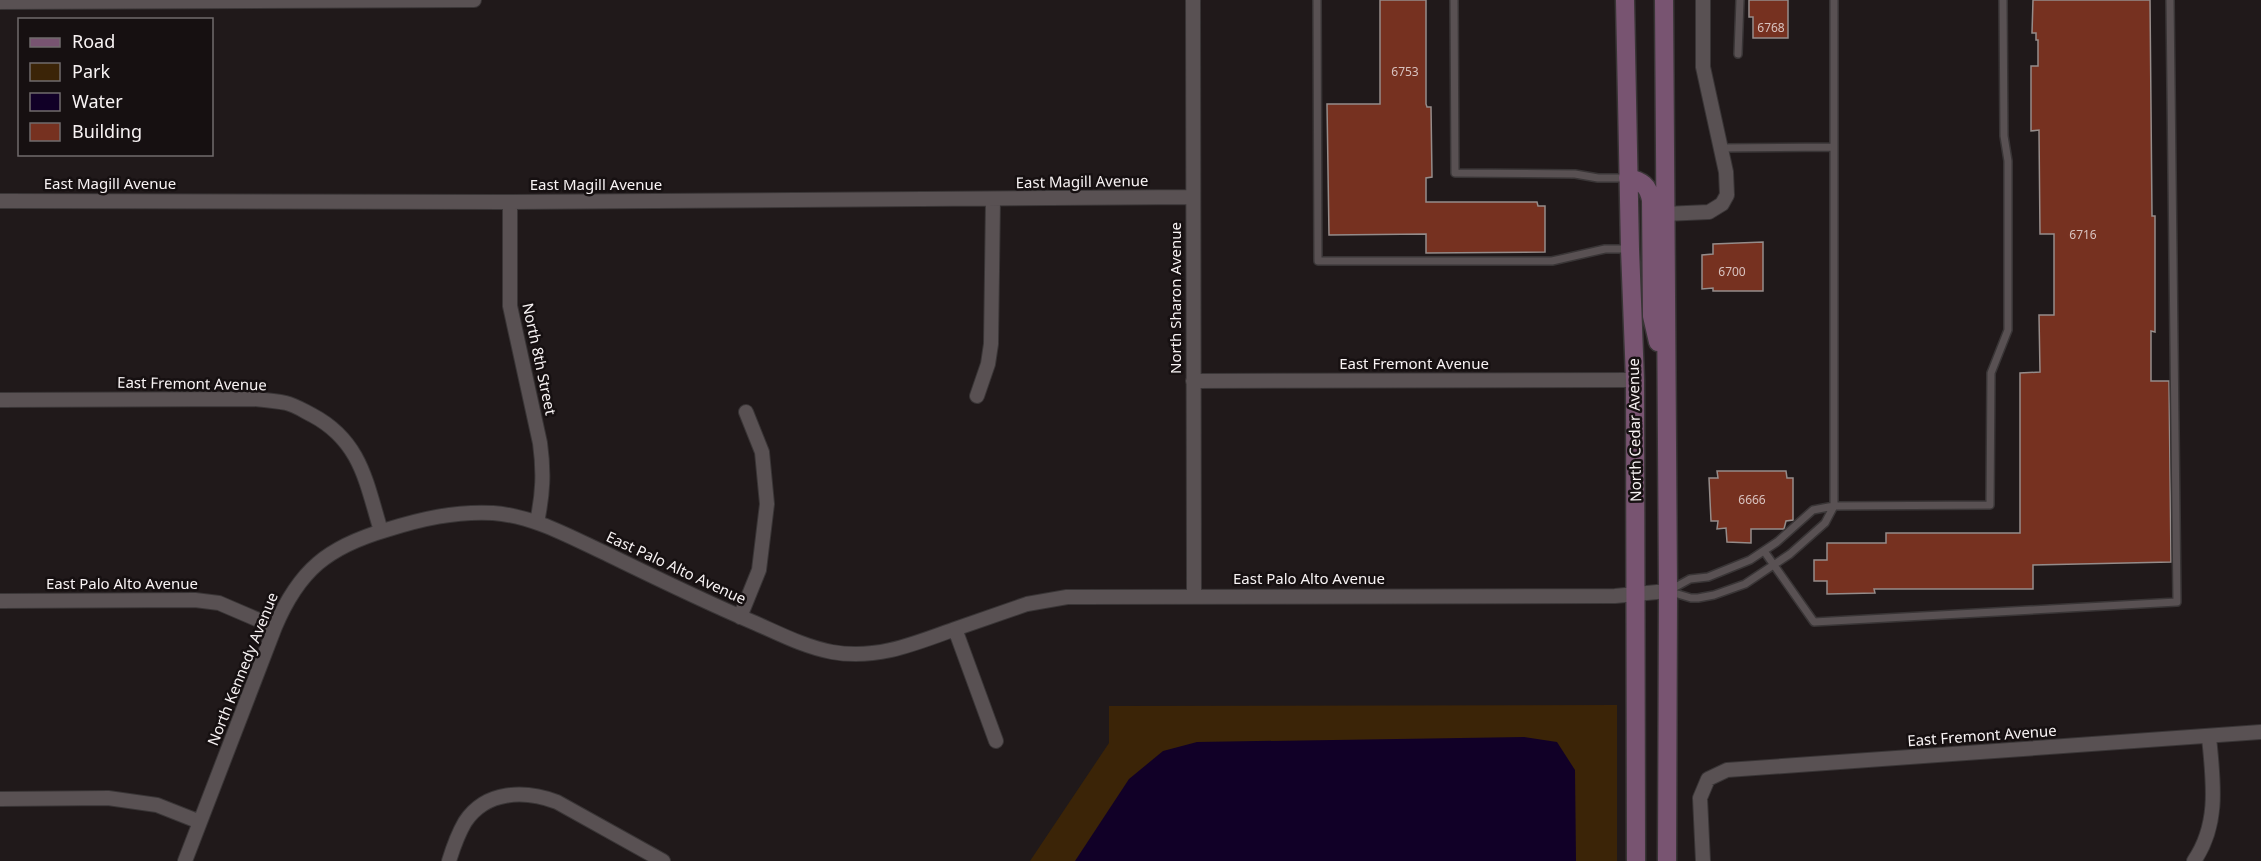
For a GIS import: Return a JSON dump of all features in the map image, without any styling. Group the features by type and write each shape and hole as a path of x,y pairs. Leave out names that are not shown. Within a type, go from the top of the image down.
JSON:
{"main road":[{"name":"North Cedar Avenue","path":"1625,0 1635,380 1636,861"},
{"name":"North Cedar Avenue","path":"1664,0 1668,591 1667,861"},
{"path":"1628,178 1642,181 1649,190 1651,200 1652,316 1666,385"}],"street":[{"path":"0,2 474,0"},
{"name":"North Sharon Avenue","path":"1193,0 1194,596"},
{"path":"1664,214 1702,214 1717,209 1726,195 1727,183 1703,68 1703,0"},
{"name":"East Magill Avenue","path":"0,201 510,202 1193,197"},
{"path":"977,396 988,364 991,344 993,199"},
{"name":"North 8th Street","path":"510,202 510,306 543,465 544,490 537,522"},
{"name":"East Fremont Avenue","path":"1193,381 1635,380"},
{"name":"East Fremont Avenue","path":"0,400 254,399 289,403 317,418 343,436 357,458 367,482 381,531"},
{"path":"740,617 759,570 767,504 762,452 746,412"},
{"name":"East Palo Alto Avenue","path":"381,531 441,515 469,513 494,513 537,522 740,617 810,647 857,655 903,648 1048,599 1067,597 1615,596 1668,591"},
{"name":"North Kennedy Avenue","path":"185,861 284,604 295,586 324,558 341,547 381,531"},
{"name":"East Palo Alto Avenue","path":"0,601 195,600 219,603 275,627"},
{"path":"955,629 996,741"},
{"name":"East Fremont Avenue","path":"1703,861 1700,798 1708,779 1727,770 2261,732"},
{"path":"2194,861 2203,848 2212,820 2213,784 2209,737"},
{"path":"448,861 465,822 480,807 501,796 528,794 557,802 663,861"},
{"path":"0,799 108,798 157,805 200,822"}],"lane":[{"path":"1317,0 1318,261 1552,261 1605,249 1630,249"},
{"path":"1454,0 1455,172 1575,174 1598,178 1628,178"},
{"path":"1738,54 1740,0"},
{"path":"1668,591 1691,598 1714,595 1745,584 1790,554 1825,523 1834,506 1834,0"},
{"path":"1668,591 1690,579 1708,577 1734,568 1764,551 1813,510 1834,506 1990,505 1991,373 2008,330 2008,161 2004,136 2003,0"},
{"path":"1764,551 1814,622 2177,602 2170,0"},
{"path":"1720,148 1834,147"}],"green space":[{"path":"1617,705 1617,861 1030,861 1109,743 1109,706"}],"water":[{"path":"1524,737 1557,742 1575,770 1576,861 1075,861 1129,779 1163,751 1197,742"}],"building":[{"path":"1380,0 1426,0 1426,104 1427,107 1431,107 1432,177 1426,178 1426,202 1537,202 1538,206 1545,206 1545,252 1426,253 1426,234 1329,235 1327,104 1380,104"},
{"path":"1749,0 1788,0 1788,38 1753,38 1753,17 1749,17"},
{"path":"2033,0 2150,0 2152,216 2155,216 2155,332 2151,331 2151,381 2169,381 2171,562 2033,565 2033,589 1874,589 1875,593 1827,594 1827,581 1814,581 1814,560 1827,560 1827,543 1886,543 1886,533 2020,533 2020,373 2040,372 2039,315 2054,315 2054,234 2040,234 2039,130 2031,131 2031,66 2038,66 2038,40 2036,40 2036,33 2032,33"},
{"path":"1763,242 1763,291 1702,289 1702,255 1713,254 1713,244"},
{"path":"1717,471 1786,471 1787,478 1793,478 1793,520 1786,521 1784,529 1751,529 1751,543 1727,542 1726,528 1717,529 1718,521 1711,521 1709,478 1718,478"}]}
